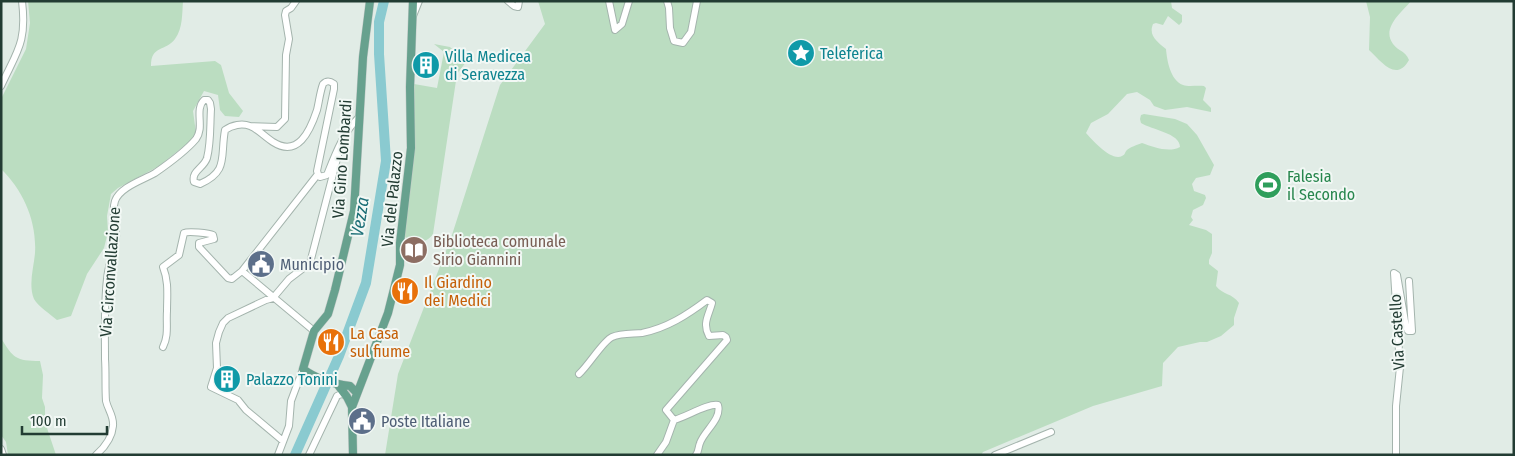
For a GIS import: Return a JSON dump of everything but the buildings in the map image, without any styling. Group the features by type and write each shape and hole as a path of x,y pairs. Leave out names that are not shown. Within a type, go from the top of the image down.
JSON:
{"main road":[{"name":"Via Gino Lombardi","path":"302,369 314,331 328,314 354,212 363,57 370,1"},
{"name":"Via del Palazzo","path":"352,407 356,392 372,358 388,313 400,266 400,243 411,148 410,87 414,1"},
{"path":"302,369 338,385 350,386 356,392 352,395 346,395"},
{"path":"338,385 352,407 353,455"}],"street":[{"path":"1,86 19,52 22,40 25,23 22,1"},
{"path":"250,126 277,127 285,119 286,55 289,39 285,16 286,11 292,8 296,1"},
{"path":"412,17 419,1"},
{"path":"508,1 510,4 518,7 519,1"},
{"path":"609,1 615,30 622,24 629,1"},
{"path":"667,1 670,28 674,41 683,43 691,32 697,1"},
{"path":"163,347 167,339 169,293 164,268 178,255 184,233 188,231 213,235 214,239 199,243 199,247 228,278 232,279 242,271 318,174 334,84 330,81 322,84 316,111 309,126 302,140 292,147 281,147 250,126"},
{"name":"Via Circonvallazione","path":"96,455 106,445 113,426 106,398 105,341 107,281 115,241 116,230 113,208 116,198 172,160 196,139 200,129 201,103 204,100 208,100 211,109 206,159 202,167 194,174 194,182 200,184 218,173 222,164 225,130 232,126 250,126"},
{"path":"318,174 320,177 327,175 337,149 352,124 359,117"},
{"path":"283,441 246,410 238,400 211,387 217,368 216,343 223,323 228,318 273,298 289,279 310,263 338,156 337,149"},
{"path":"242,271 314,331"},
{"name":"Via Castello","path":"1396,455 1396,406 1400,367 1394,273 1397,275 1406,328 1408,331 1412,331 1409,281"},
{"path":"579,374 588,366 607,340 614,336 642,333 657,329 679,320 707,300 710,300 712,303 705,320 705,330 709,336 723,335 726,337 726,340 666,410 674,420"},
{"path":"274,455 279,451 289,426 291,401 302,369"},
{"path":"309,455 337,396 341,394 346,395"},
{"path":"674,420 712,404 718,404 718,413 708,432 700,442 699,451 696,455"},
{"path":"658,455 666,442 674,420"},
{"path":"995,455 1051,432"},
{"path":"1,449 4,455"}],"green space":[{"path":"28,1 183,1 182,21 178,35 171,43 153,55 151,66 215,61 221,65 229,93 243,111 239,117 225,116 220,110 218,95 204,91 193,111 196,133 189,142 159,166 118,188 111,194 107,216 108,232 104,248 87,274 71,316 57,320 34,299 31,282 35,253 34,229 22,196 1,169 1,99 26,49 30,23"},
{"path":"538,1 1171,1 1172,8 1182,15 1182,22 1179,25 1168,16 1163,25 1153,24 1153,35 1166,49 1170,69 1175,79 1185,86 1204,86 1206,88 1203,100 1211,108 1211,112 1187,107 1165,110 1154,106 1150,100 1137,92 1127,94 1108,114 1091,123 1086,133 1108,153 1118,157 1130,148 1142,143 1156,148 1176,149 1180,147 1179,142 1171,135 1141,123 1141,115 1144,114 1175,119 1187,124 1197,135 1214,165 1210,175 1196,178 1192,184 1194,191 1205,195 1206,198 1203,205 1193,210 1191,217 1193,220 1189,225 1206,230 1212,234 1212,253 1209,264 1218,271 1216,286 1239,303 1234,318 1234,325 1221,336 1207,342 1178,347 1163,363 1162,386 1093,406 983,452 981,455 385,455 398,374 451,238 500,85 545,24"},
{"path":"1366,1 1411,1 1398,15 1389,32 1393,44 1406,54 1409,60 1399,70 1389,68 1369,50 1370,17"},
{"path":"434,44 450,47 466,62 457,74 433,234 427,240 421,241 406,238 404,235 414,147 414,84 437,88 444,52"},
{"path":"1,338 16,357 40,361 43,375 42,398 45,407 45,422 56,455 8,455 6,442 1,435"}],"waterway":[{"name":"Vezza","path":"295,455 339,356 366,283 386,161 379,54 379,22 384,1"}],"place":[{"name":"Teleferica","path":"801,53"},
{"name":"Villa Medicea di Seravezza","path":"426,65"},
{"name":"Falesia il Secondo","path":"1268,185"},
{"name":"Biblioteca comunale Sirio Giannini","path":"414,250"},
{"name":"Municipio","path":"261,264"},
{"name":"Il Giardino dei Medici","path":"405,291"},
{"name":"La Casa sul fiume","path":"331,342"},
{"name":"Palazzo Tonini","path":"227,379"},
{"name":"Poste Italiane","path":"362,421"}]}
